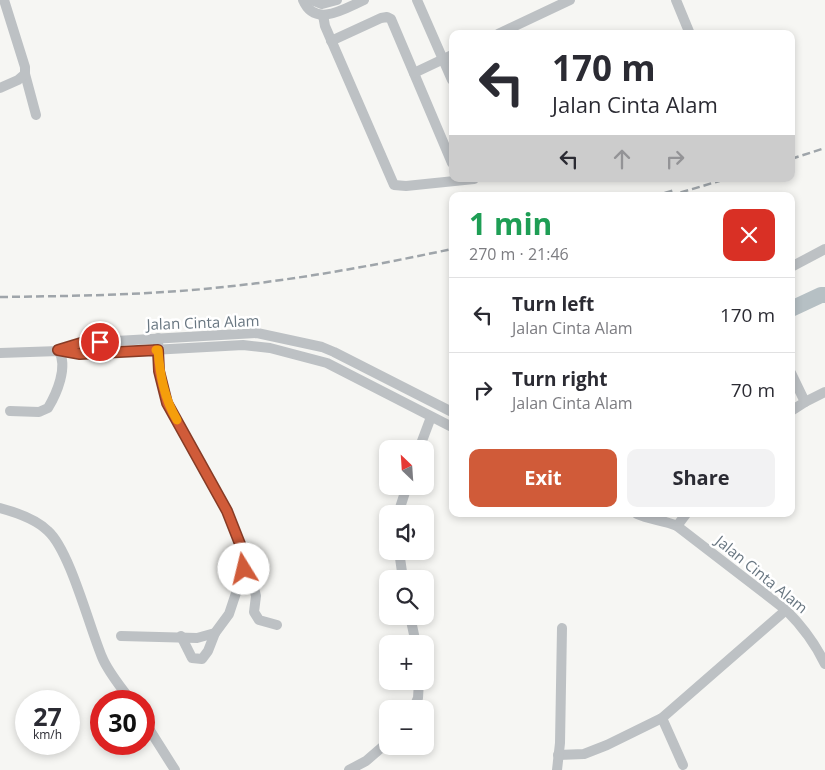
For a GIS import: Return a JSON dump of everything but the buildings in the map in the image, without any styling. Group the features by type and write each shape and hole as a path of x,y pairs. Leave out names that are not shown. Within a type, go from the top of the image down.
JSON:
{"street":[{"path":"303,0 306,7 313,14 323,15 333,14 364,0"},
{"path":"312,0 322,4 337,0"},
{"path":"414,73 448,57 417,0"},
{"path":"506,30 570,0"},
{"path":"676,0 688,30"},
{"path":"4,4 26,66 25,74 36,115"},
{"path":"323,15 331,41 394,185 406,186 449,180"},
{"path":"331,41 387,16 391,19 449,156"},
{"path":"0,88 18,80 25,74"},
{"path":"795,265 825,249"},
{"name":"Jalan Cinta Alam","path":"58,350 81,343 257,333 322,347 449,410"},
{"path":"158,338 159,371 167,403 227,511 240,544 248,582 254,588 256,596 254,612 259,620 277,625"},
{"name":"Jalan Cinta Alam","path":"0,353 58,350 80,354 243,345 270,348 327,363 449,426"},
{"path":"10,411 39,412 48,408 62,368 62,357 58,350"},
{"path":"795,382 804,402"},
{"path":"795,408 825,392"},
{"path":"423,440 431,417"},
{"path":"1,512 39,524 48,530 55,539 66,559 102,659 123,690"},
{"name":"Jalan Cinta Alam","path":"643,517 662,517 677,526 786,610 806,632 825,664"},
{"path":"677,526 684,517"},
{"path":"181,636 192,658 202,659 208,652 215,632 229,614 244,569"},
{"path":"558,755 584,754 608,745 662,718 786,610"},
{"path":"557,770 562,628"},
{"path":"121,636 181,636 197,638 215,632"},
{"path":"662,718 683,765"},
{"path":"155,738 175,770"},
{"path":"349,770 366,761 379,750"},
{"path":"366,761 372,770"}],"waterway":[{"path":"795,307 825,295"}],"railway":[{"path":"795,158 825,148"},
{"path":"682,192 716,182"},
{"path":"668,192 675,190"},
{"path":"0,297 84,296 196,290 339,271 449,250"}],"slow traffic":[{"path":"156,350 158,350 159,371 167,403 177,420"}],"route":[{"path":"100,342 81,343 58,350 80,354 158,350 159,371 167,403 227,511 240,544 244,569"}]}
